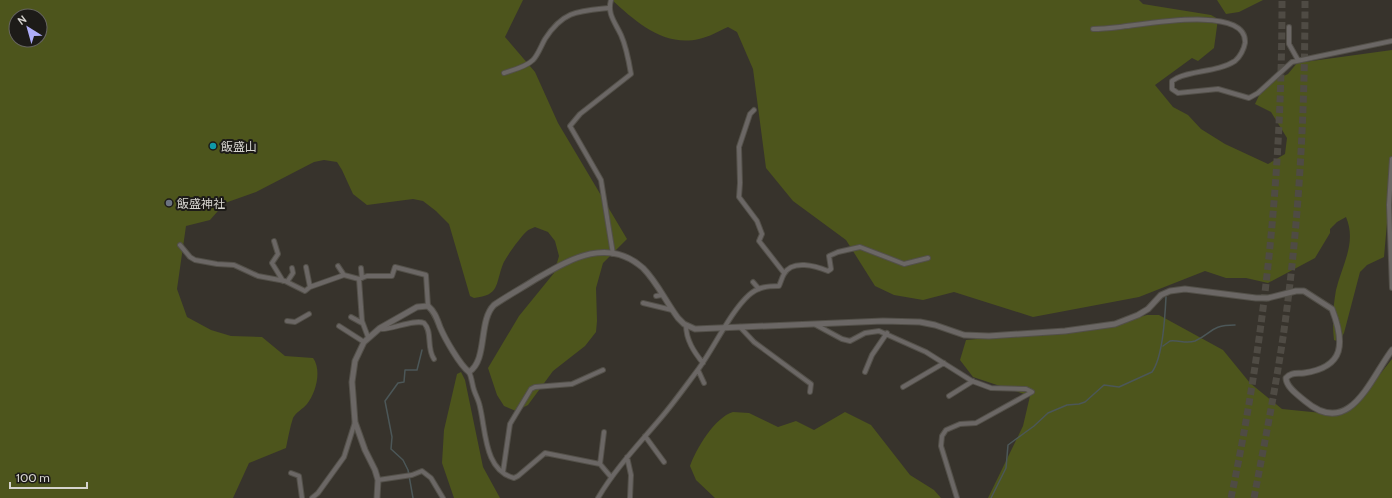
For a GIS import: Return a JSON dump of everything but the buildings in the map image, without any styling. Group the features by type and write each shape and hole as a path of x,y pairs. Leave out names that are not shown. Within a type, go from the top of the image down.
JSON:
{"street":[{"path":"611,0 608,8 614,24 620,34 631,74 580,114 570,126 601,180 613,254"},
{"path":"504,73 534,59 549,33 558,22 568,15 574,12 608,8"},
{"path":"1093,29 1194,20 1212,20 1228,24 1241,30 1245,36 1244,50 1235,61 1177,78 1172,82 1172,89 1178,93 1218,89 1244,98 1249,98 1258,93 1286,66 1298,60 1392,41"},
{"path":"1289,27 1289,44 1298,60"},
{"path":"754,110 750,114 739,146 739,197 757,221 762,234 759,241 784,273"},
{"path":"1392,159 1389,205 1392,288"},
{"path":"274,241 278,254 272,263 285,281"},
{"path":"180,246 190,257 195,260 234,265 258,276 285,281 305,291 310,287 344,276 361,278 375,275 392,276 395,268 426,276 428,306 435,313 441,329 463,366 470,372 480,406 491,459 503,472 514,478 545,453 600,464 611,477"},
{"path":"598,498 611,477 698,370 724,328 746,298 759,288 780,286 784,273 792,266 814,266 828,271 831,269 829,256 853,248 860,248 904,264 928,258"},
{"path":"470,372 475,367 478,359 487,314 494,305 572,259 592,253 613,254 641,267 672,310 686,325 696,329 883,321 920,322 935,325 964,335 1029,334 1066,331 1115,324 1138,315 1148,309 1161,295 1170,291 1186,289 1256,298 1268,298 1296,291 1304,291 1332,309 1341,344 1339,352 1332,364 1322,369 1290,374 1286,378 1286,381 1288,386 1312,406 1329,414 1336,414 1349,408 1358,400 1392,350"},
{"path":"338,266 344,276"},
{"path":"306,267 310,287"},
{"path":"285,281 293,273 292,268"},
{"path":"361,268 362,323 368,337"},
{"path":"753,282 759,288"},
{"path":"656,296 662,295"},
{"path":"643,303 672,310"},
{"path":"648,310 649,304"},
{"path":"377,498 378,480 355,422 352,375 355,361 368,337 380,328 417,307 428,306"},
{"path":"287,321 298,321 309,314"},
{"path":"351,318 362,323"},
{"path":"380,328 382,330 416,322 424,323 428,330 430,352 434,359"},
{"path":"686,325 686,333 692,348 703,363"},
{"path":"816,325 842,339 850,341 865,333 879,331 887,333 926,352 974,381 991,388 1026,389 1032,392 976,423 960,424 946,430 942,436 941,446 957,498"},
{"path":"339,326 364,342"},
{"path":"740,327 754,342 811,384 810,392"},
{"path":"865,372 872,356 887,333"},
{"path":"903,387 944,363"},
{"path":"503,472 510,424 531,389 535,387 572,384 603,370"},
{"path":"698,370 704,383"},
{"path":"949,396 974,381"},
{"path":"312,498 318,493 344,457 355,422"},
{"path":"600,464 604,432"},
{"path":"645,436 664,462"},
{"path":"628,457 631,476 630,498"},
{"path":"378,480 412,475 420,471 426,473 442,498"},
{"path":"291,473 299,476 302,498"}],"green space":[{"path":"0,0 523,0 505,37 535,72 558,123 627,239 603,263 596,288 596,332 585,346 553,371 528,405 516,411 504,406 497,395 488,368 519,316 554,273 559,256 555,241 548,232 535,227 527,231 510,252 503,264 495,288 482,297 474,298 470,296 449,224 436,211 423,201 413,199 367,205 353,194 337,162 324,160 314,162 256,192 225,203 210,220 186,226 177,289 187,317 211,330 231,336 262,337 285,356 313,358 316,363 317,381 313,394 307,404 293,418 286,448 249,463 233,498 0,498"},
{"path":"612,0 1139,0 1143,4 1211,15 1218,19 1214,48 1198,61 1192,58 1155,85 1173,107 1188,115 1201,129 1225,144 1268,164 1285,154 1287,138 1271,112 1255,104 1264,85 1288,74 1297,63 1392,50 1392,166 1384,257 1367,265 1360,272 1344,333 1339,342 1334,340 1333,315 1336,290 1349,245 1350,236 1346,217 1337,222 1330,229 1330,233 1315,258 1268,283 1246,278 1226,278 1205,271 1139,297 1033,317 954,292 923,300 894,295 875,286 846,240 793,201 766,168 753,69 737,32 728,27 699,39 686,41 662,36 641,24"},
{"path":"1217,0 1263,0 1239,12 1226,14"},
{"path":"1147,315 1159,315 1223,350 1250,383 1282,409 1322,413 1342,410 1359,401 1392,359 1392,498 988,498 1023,426 1030,396 973,377 960,360 966,340 1097,328"},
{"path":"461,372 465,380 483,467 500,498 454,498 442,463 444,430 457,374"},
{"path":"733,412 749,413 778,427 796,421 814,430 845,412 871,425 910,475 934,490 941,498 715,498 696,480 690,466 707,434 720,420"}],"waterway":[{"path":"991,498 1006,468 1008,445 1034,426 1048,413 1067,405 1085,402 1104,385 1119,387 1152,372 1159,357 1161,347 1166,297"},
{"path":"1163,346 1170,341 1195,341 1216,328 1227,325 1235,325"},
{"path":"413,498 408,470 403,460 391,449 392,437 385,401 398,383 404,382 405,370 417,370 422,350"}],"tunnel":[{"path":"1231,498 1254,374 1270,250 1279,125 1282,0"},
{"path":"1254,498 1280,356 1292,270 1301,154 1305,0"}],"place":[{"name":"飯盛山","path":"213,146"},
{"name":"飯盛神社","path":"169,203"}]}
